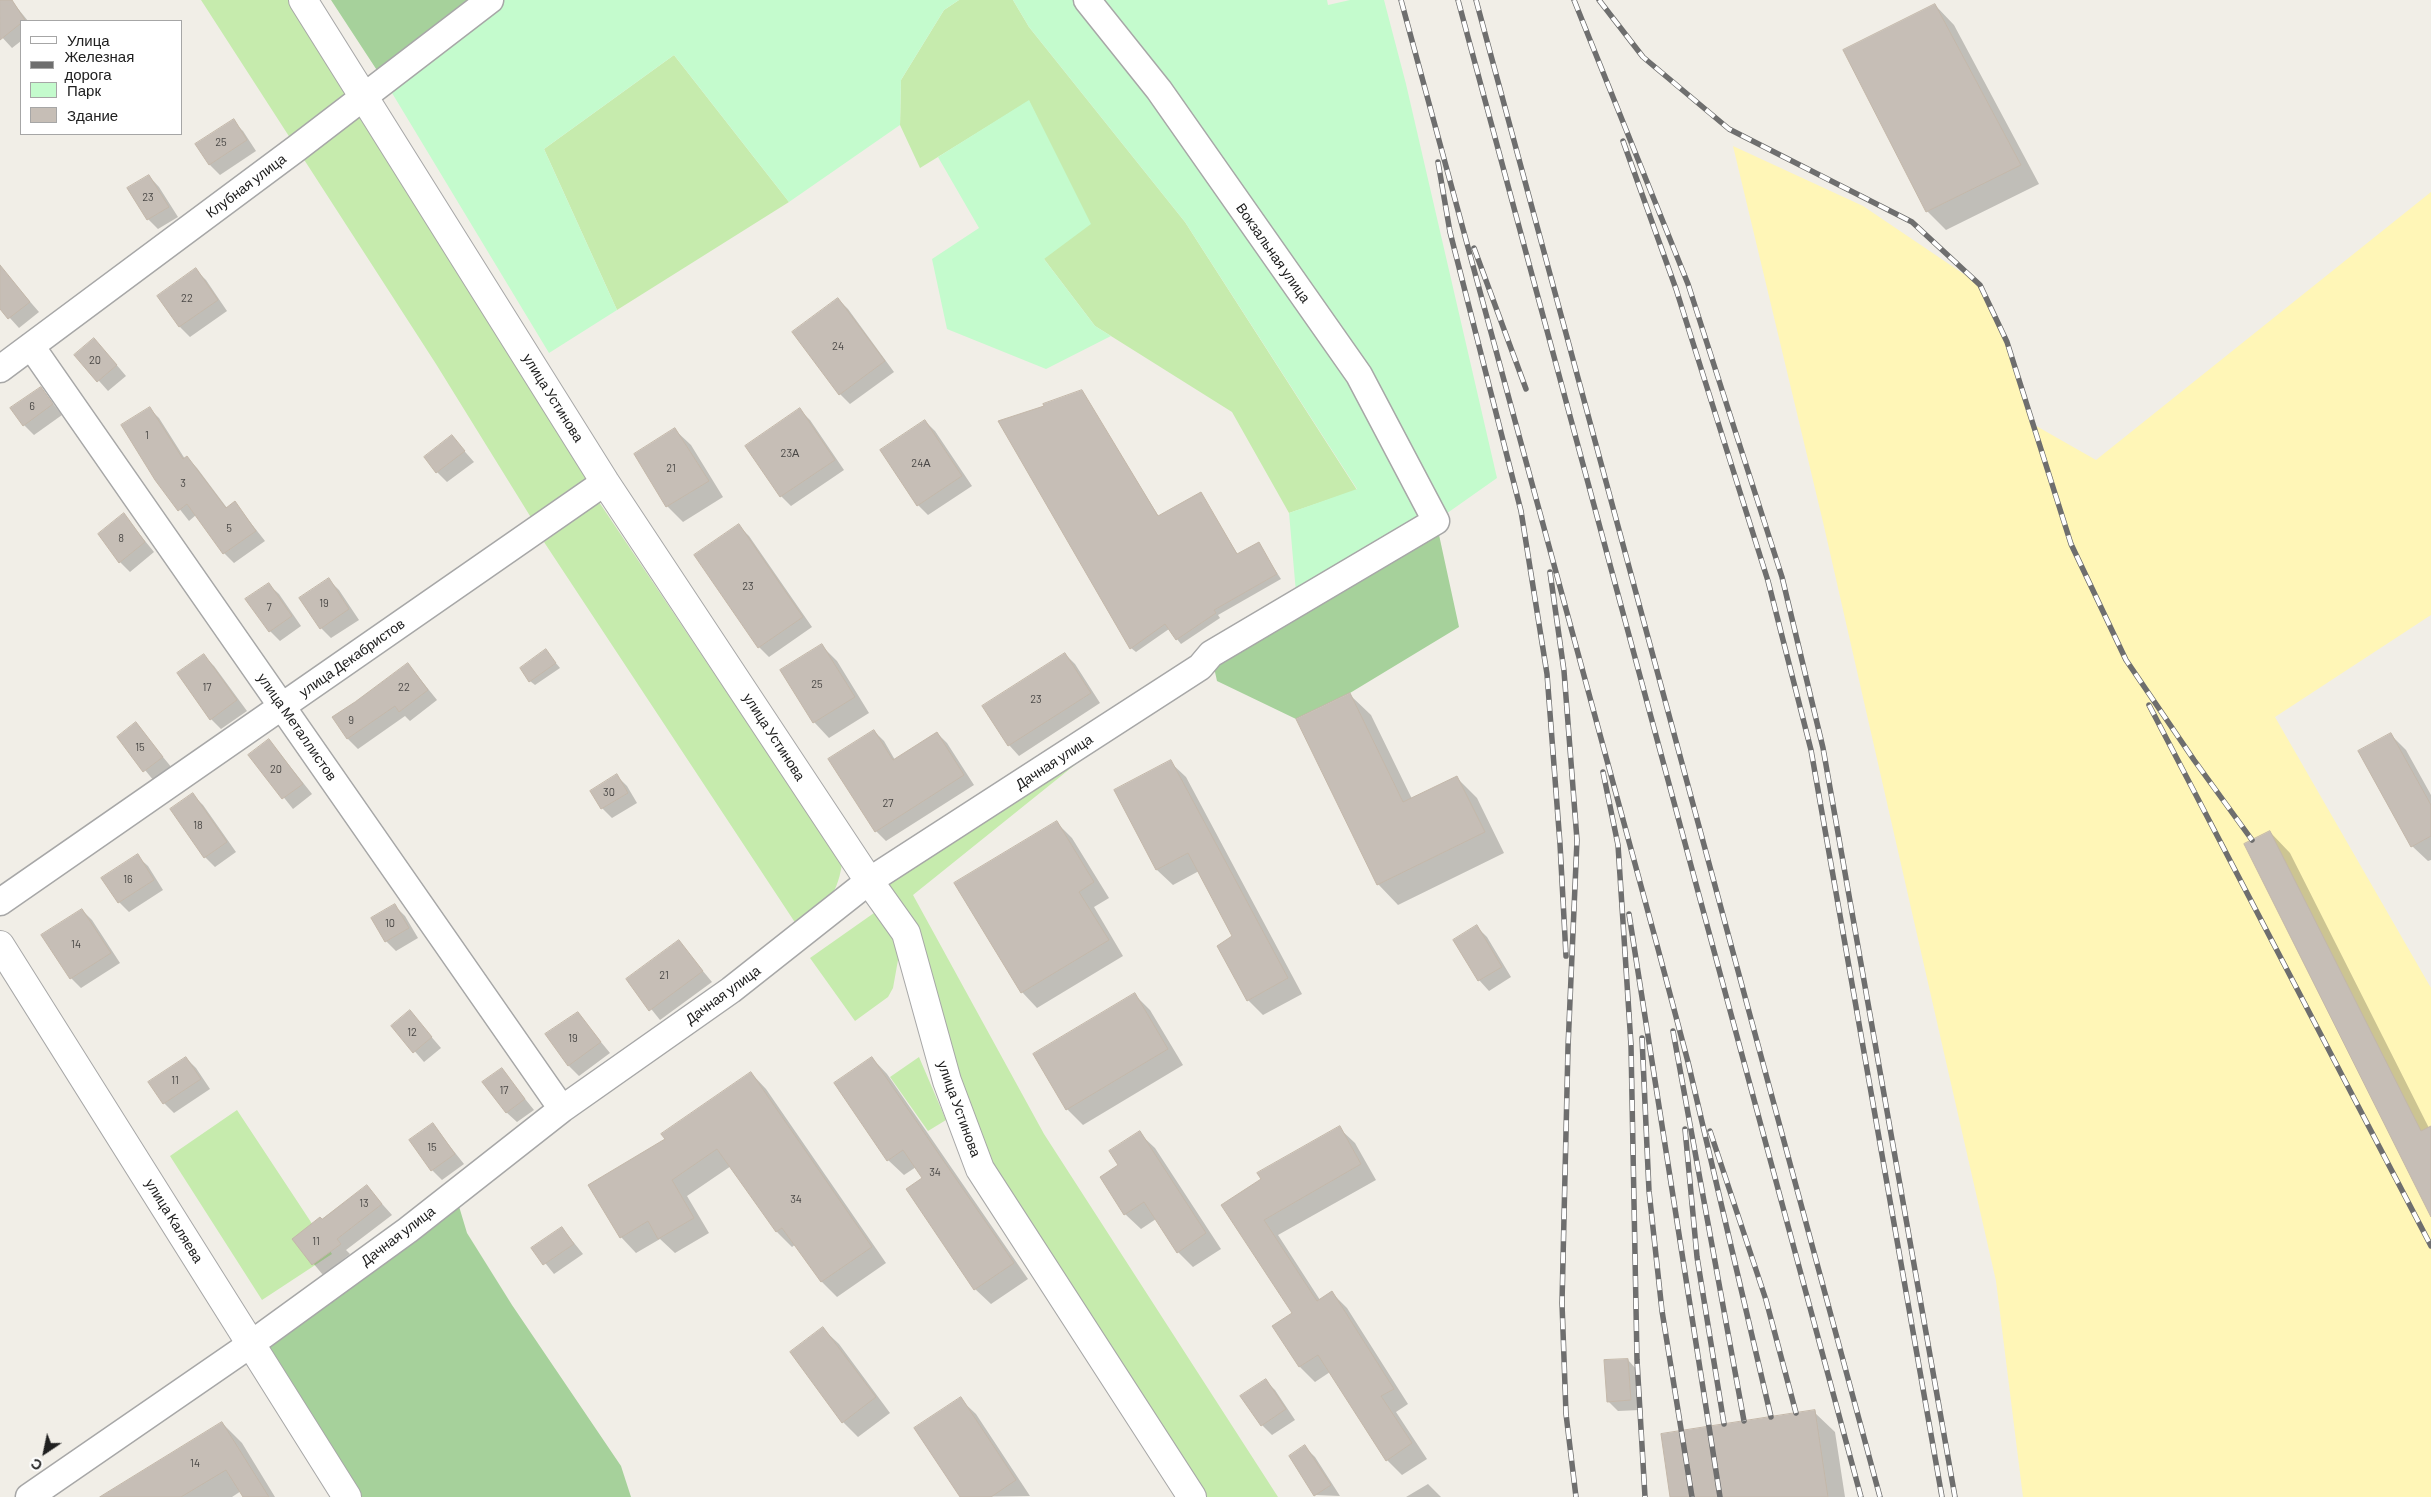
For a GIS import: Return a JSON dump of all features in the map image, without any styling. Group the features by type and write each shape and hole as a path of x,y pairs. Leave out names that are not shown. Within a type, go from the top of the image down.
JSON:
{"street":[{"name":"улица Устинова","path":"303,0 605,482 869,881 906,933 947,1081 980,1169 1192,1497"},
{"name":"Клубная улица","path":"0,369 364,97 490,0"},
{"name":"Вокзальная улица","path":"1087,0 1159,90 1358,375 1436,521"},
{"name":"улица Металлистов","path":"32,346 562,1109"},
{"name":"улица Декабристов","path":"0,902 605,482"},
{"name":"Дачная улица","path":"29,1497 251,1344 408,1230 562,1109 731,990 869,881 1200,667 1211,654 1436,521"},
{"name":"улица Каляева","path":"0,945 347,1497"}],"green space":[{"path":"201,0 291,0 592,486 535,524 436,364"},
{"path":"331,0 485,0 382,78"},
{"path":"500,0 959,0 944,10 901,80 900,125 789,202 674,55 544,149 617,310 549,353 389,88"},
{"path":"959,0 1013,0 1029,27 1185,222 1357,490 1289,513 1232,412 1095,326 1044,259 1059,163 1029,101 920,168 900,125 901,80 944,10"},
{"path":"1013,0 1327,0 1328,5 1350,0 1384,0 1406,84 1497,478 1436,521 1297,604 1289,513 1357,489 1185,222 1029,27"},
{"path":"674,55 789,202 617,310 544,149"},
{"path":"1029,100 1091,224 1044,259 1095,326 1111,336 1046,369 947,329 932,259 979,228 938,157"},
{"path":"599,502 842,864 832,894 821,906 796,924 544,542"},
{"path":"1436,521 1459,627 1350,693 1296,719 1217,681 1211,654"},
{"path":"1122,727 913,895 1044,1134 1278,1497 1192,1497 980,1169 876,883"},
{"path":"874,913 900,949 893,988 888,997 855,1021 810,958"},
{"path":"919,1057 946,1120 928,1131 890,1077"},
{"path":"237,1110 332,1254 262,1300 170,1156"},
{"path":"455,1193 467,1233 512,1305 621,1466 631,1497 347,1497 251,1344"}],"sand":[{"path":"1733,146 1863,206 1980,285 2007,342 2031,423 2096,460 2431,192 2431,615 2275,717 2431,988 2431,1497 2023,1497 1996,1281 1823,522"}],"building":[{"path":"0,0 12,0 25,20 20,20 20,24 0,40"},
{"path":"1935,4 2021,165 1926,212 1843,50"},
{"path":"234,119 247,140 209,165 195,144"},
{"path":"149,175 169,207 147,220 127,188"},
{"path":"0,265 30,302 8,319 0,309"},
{"path":"196,268 218,300 179,327 157,296"},
{"path":"838,298 885,361 839,395 792,332"},
{"path":"94,338 117,365 97,382 74,355"},
{"path":"41,387 53,404 23,426 10,408"},
{"path":"1082,390 1158,516 1201,492 1237,554 1259,542 1277,574 1214,610 1216,613 1176,640 1165,624 1130,649 998,421 1044,406 1043,404"},
{"path":"150,407 183,459 187,456 226,508 235,501 256,531 223,554 187,504 178,511 155,480 121,425"},
{"path":"800,408 835,460 780,497 745,446"},
{"path":"925,420 962,476 917,506 880,450"},
{"path":"675,428 709,481 666,507 634,454"},
{"path":"452,435 465,451 436,473 424,457"},
{"path":"124,513 145,542 119,563 98,534"},
{"path":"739,524 803,617 758,648 694,555"},
{"path":"329,578 349,609 320,629 299,598"},
{"path":"269,583 292,616 269,632 245,599"},
{"path":"822,644 855,697 813,723 780,670"},
{"path":"546,649 556,663 529,682 520,668"},
{"path":"1065,653 1091,693 1008,746 982,706"},
{"path":"204,654 237,700 210,720 177,673"},
{"path":"408,663 428,690 399,712 395,706 347,739 332,717"},
{"path":"1350,693 1403,802 1457,776 1485,832 1377,885 1296,719"},
{"path":"136,722 163,757 143,772 117,737"},
{"path":"874,730 893,760 937,732 964,775 875,832 828,759"},
{"path":"2391,733 2431,805 2431,836 2411,847 2358,751"},
{"path":"269,739 303,784 282,799 248,755"},
{"path":"1171,760 1288,978 1247,1001 1217,946 1232,936 1188,853 1156,870 1114,790"},
{"path":"617,774 628,793 601,809 590,791"},
{"path":"193,793 227,842 204,858 170,809"},
{"path":"1057,821 1094,882 1079,892 1109,940 1021,993 954,883"},
{"path":"2270,831 2421,1131 2431,1126 2431,1217 2244,844"},
{"path":"138,854 154,880 118,903 101,878"},
{"path":"395,904 409,928 385,942 371,918"},
{"path":"82,909 111,953 70,979 41,935"},
{"path":"1477,925 1502,967 1478,981 1453,940"},
{"path":"679,940 703,971 649,1011 626,979"},
{"path":"1135,993 1168,1049 1066,1110 1033,1054"},
{"path":"410,1010 432,1037 413,1053 391,1026"},
{"path":"578,1012 601,1042 568,1066 545,1034"},
{"path":"186,1057 201,1079 163,1104 148,1082"},
{"path":"872,1057 1014,1263 974,1290 906,1189 922,1178 903,1150 887,1161 834,1083"},
{"path":"502,1068 525,1099 506,1113 482,1082"},
{"path":"751,1072 872,1247 821,1282 782,1228 776,1232 717,1149 672,1180 694,1218 658,1239 648,1221 620,1238 588,1185 665,1139 661,1134"},
{"path":"433,1123 455,1154 431,1171 409,1140"},
{"path":"1340,1126 1361,1164 1264,1220 1317,1301 1332,1291 1394,1389 1381,1396 1412,1443 1386,1461 1318,1355 1299,1367 1272,1326 1292,1313 1221,1205 1261,1179 1257,1173"},
{"path":"1140,1131 1206,1233 1177,1253 1144,1202 1124,1215 1100,1177 1118,1165 1109,1151"},
{"path":"367,1185 382,1204 337,1239 341,1244 312,1265 292,1239"},
{"path":"562,1227 574,1244 543,1265 531,1248"},
{"path":"823,1327 876,1397 842,1423 790,1352"},
{"path":"1628,1359 1631,1400 1607,1402 1604,1360"},
{"path":"1266,1379 1286,1409 1261,1426 1240,1396"},
{"path":"961,1397 1016,1480 991,1497 960,1497 914,1428"},
{"path":"1815,1410 1828,1497 1670,1497 1661,1434"},
{"path":"222,1422 269,1497 243,1497 226,1470 181,1497 100,1497"},
{"path":"1305,1445 1331,1485 1314,1496 1289,1456"}],"railway":[{"path":"1401,0 1688,1062 1771,1417"},
{"path":"1458,0 1861,1497"},
{"path":"1476,0 1880,1497"},
{"path":"1574,0 1688,284 1782,577 1823,748 1955,1497"},
{"path":"1599,0 1643,57 1729,129 1912,222 1980,285 2007,342 2071,544 2126,660 2194,760 2252,840"},
{"path":"1623,141 1676,289 1768,581 1811,750 1942,1497"},
{"path":"1438,162 1450,232 1521,511 1547,674 1560,844 1566,956"},
{"path":"1474,248 1526,389"},
{"path":"1550,572 1564,671 1577,840 1568,1047 1562,1303 1566,1414 1576,1497"},
{"path":"2149,705 2431,1246"},
{"path":"1603,772 1618,845 1631,1045 1637,1360 1645,1497"},
{"path":"1629,914 1720,1497"},
{"path":"1673,1031 1744,1421"},
{"path":"1642,1038 1649,1191 1662,1311 1692,1497"},
{"path":"1685,1129 1697,1257 1724,1424"},
{"path":"1710,1131 1766,1300 1796,1413"}]}
